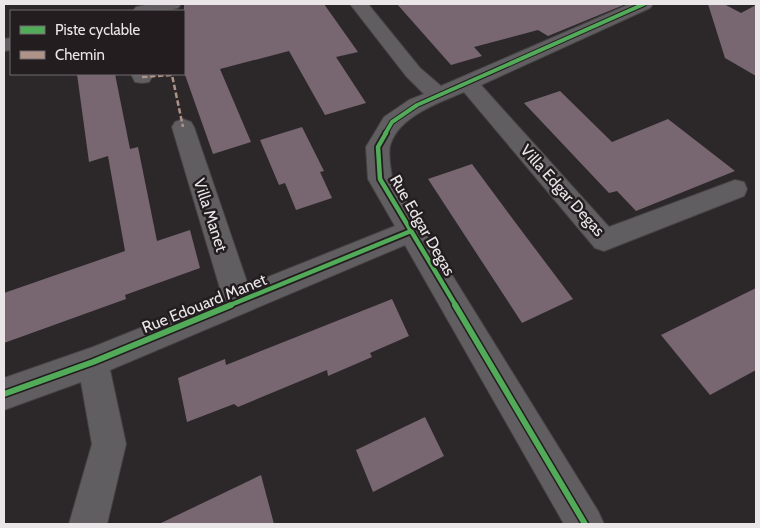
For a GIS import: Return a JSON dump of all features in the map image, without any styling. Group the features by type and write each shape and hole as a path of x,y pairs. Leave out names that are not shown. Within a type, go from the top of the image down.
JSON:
{"street":[{"path":"146,10 172,4"},
{"path":"359,4 413,72 439,96"},
{"name":"Rue Edgar Degas","path":"585,524 380,179 378,147 392,122 417,105 644,4"},
{"name":"Villa Edgar Degas","path":"468,83 604,240 735,188"},
{"name":"Villa Manet","path":"183,127 239,302"},
{"name":"Rue Edouard Manet","path":"4,394 94,362 411,231"},
{"path":"88,524 109,444 94,362"}],"building":[{"path":"184,4 324,4 358,52 336,57 366,103 325,115 289,51 220,69 251,142 213,154 185,75"},
{"path":"397,4 626,4 548,36 538,30 474,47 482,56 451,65"},
{"path":"708,4 724,4 741,13 756,5 756,76 725,58"},
{"path":"77,75 115,75 130,149 138,147 157,241 190,230 200,268 125,295 126,299 4,343 4,293 125,251 108,156 89,162"},
{"path":"560,91 612,142 668,119 735,171 636,211 617,191 609,193 524,103"},
{"path":"302,127 324,171 320,172 332,198 296,210 285,183 279,185 260,140"},
{"path":"472,164 573,299 522,323 428,179"},
{"path":"756,288 756,370 710,395 661,335"},
{"path":"392,299 409,336 370,353 372,357 328,376 327,370 238,407 234,404 187,422 178,378 225,359 226,365"},
{"path":"425,417 444,456 373,492 356,450"},
{"path":"261,475 274,524 159,524"}],"marked path":[{"path":"142,77 172,75 183,127"}],"cycle path":[{"path":"585,524 380,179 378,147 392,122 417,105 644,4"},
{"path":"4,394 93,362 411,231"}]}
